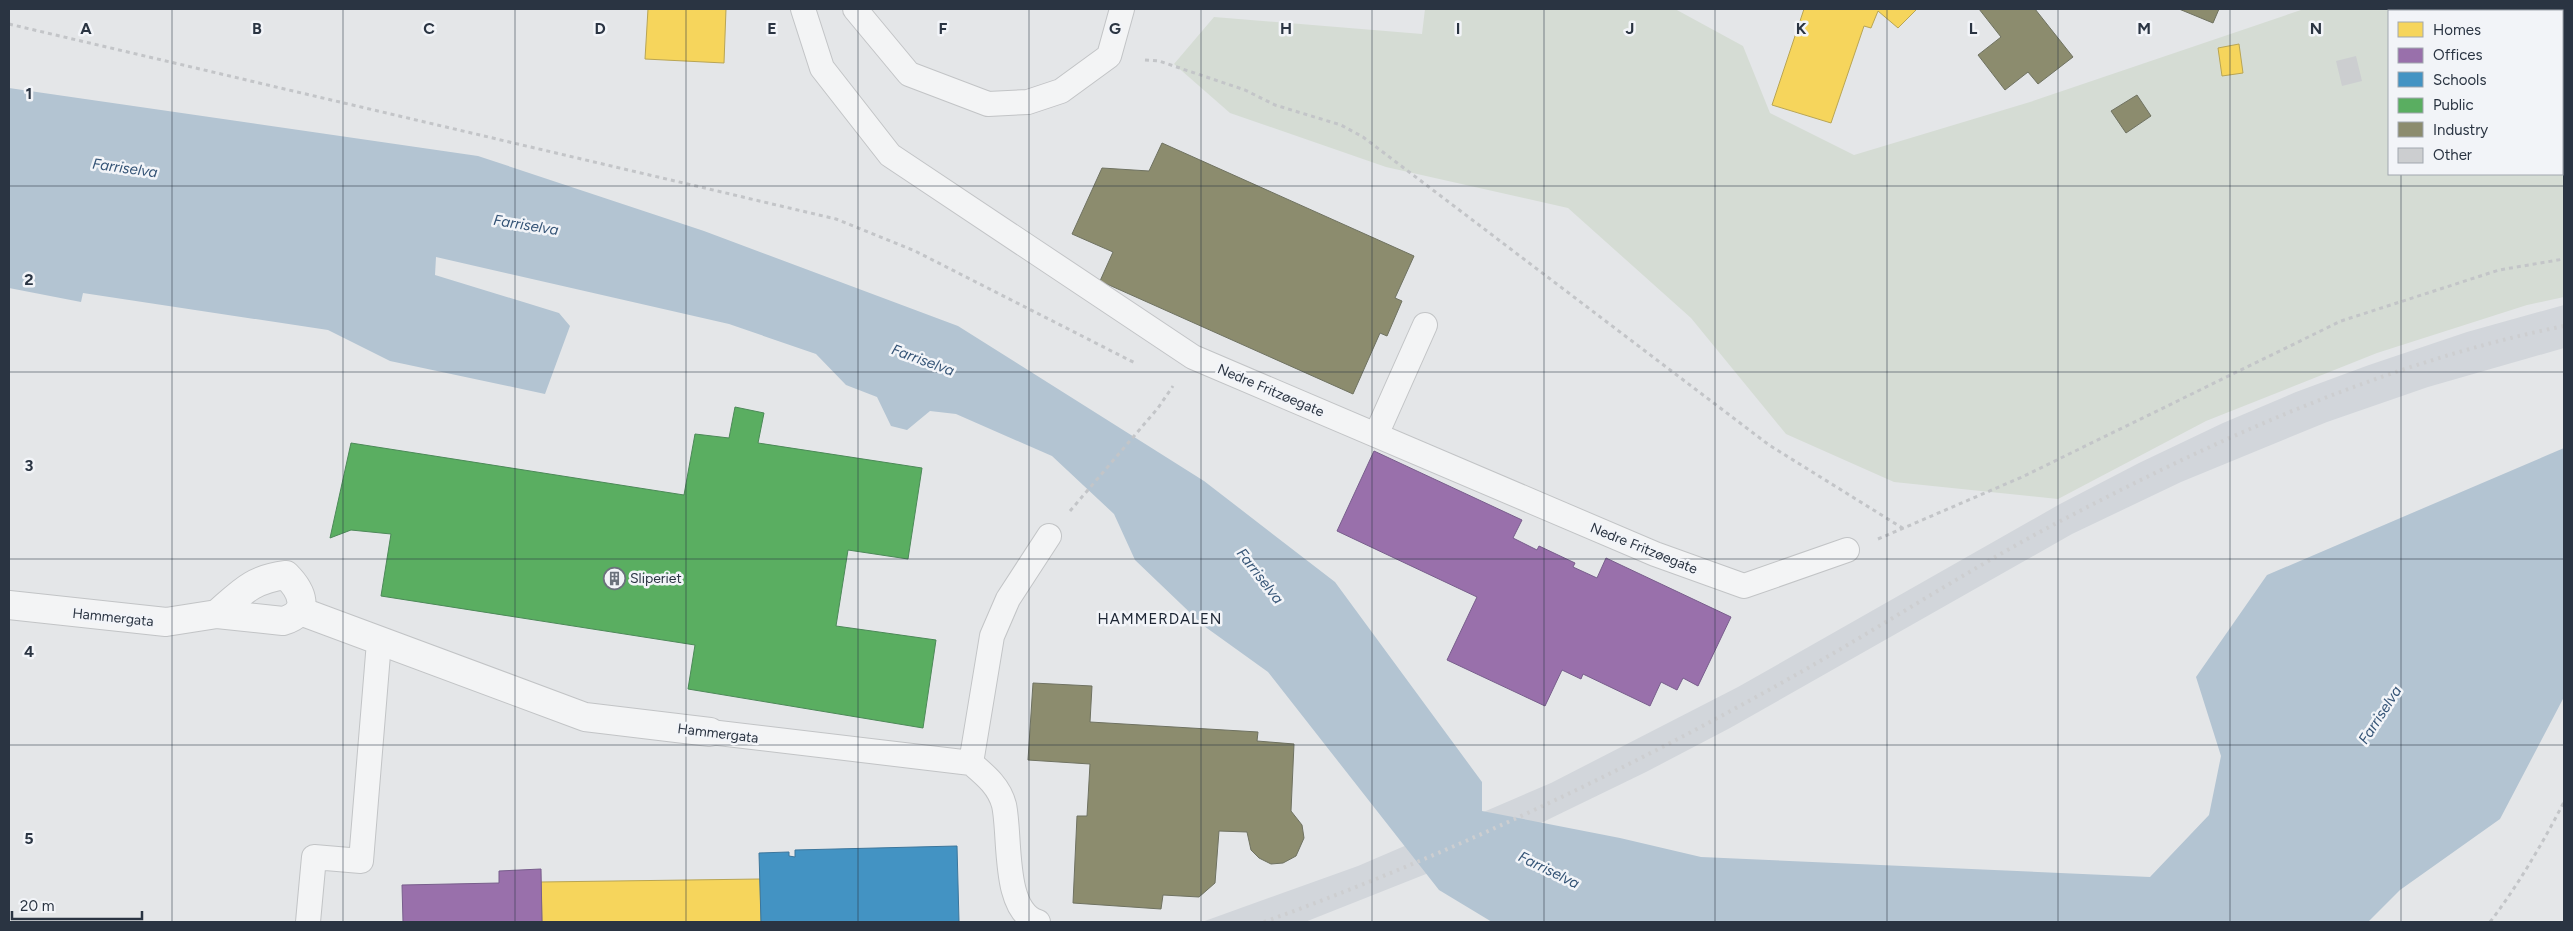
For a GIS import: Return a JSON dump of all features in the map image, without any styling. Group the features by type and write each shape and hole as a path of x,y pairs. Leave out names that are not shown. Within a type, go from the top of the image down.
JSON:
{"street":[{"path":"217,614 245,590 266,577 286,575 298,592 302,602 300,611"},
{"name":"Hammergata","path":"9,606 166,622 217,614 284,621 293,618 300,611 379,642 584,716 710,732"}],"lane":[{"name":"Nedre Fritzøegate","path":"803,9 822,68 890,155 1194,357 1655,554 1744,586 1848,550"},
{"path":"855,9 909,74 988,104 1028,102 1061,91 1109,56 1122,9"},
{"path":"1376,435 1425,325"},
{"path":"1038,922 1030,920 1014,898 1004,804 992,780 971,763 992,636 1008,599 1049,536"},
{"path":"308,922 314,857 361,861 379,642"},
{"name":"Hammergata","path":"710,732 971,763"}],"path":[{"path":"9,24 836,219 915,251 1140,366"},
{"path":"1109,56 1159,61 1245,90 1275,105 1341,125 1363,137 1769,445 1904,529"},
{"path":"1848,550 1904,529 2022,477 2341,321 2499,270 2564,259"},
{"path":"1166,379 1175,384"},
{"path":"1049,536 1158,408"},
{"path":"2490,922 2527,870 2564,802"}],"shaded area":[{"path":"1425,9 1675,9 1743,46 1770,113 1854,155 2030,102 2304,9 2564,9 2564,297 2527,305 2377,353 2206,421 2058,499 1894,482 1786,434 1691,318 1568,208 1386,167 1230,113 1174,64 1214,17 1422,34"},
{"path":"2564,305 2564,348 2428,387 2327,422 2181,482 2072,534 1730,728 1646,772 1479,853 1305,922 1202,922 1358,866 1551,783 1738,687 2060,504 2139,463 2223,423 2296,392 2369,365 2467,332"}],"water":[{"name":"Farriselva","path":"9,88 478,156 704,231 958,326 1204,481 1335,582 1482,782 1482,811 1620,838 1701,857 2150,877 2209,815 2221,756 2196,677 2267,575 2564,448 2564,697 2500,819 2400,890 2368,922 1492,922 1439,890 1268,672 1204,626 1135,560 1114,514 1052,456 956,414 930,411 907,430 891,426 877,397 846,385 816,354 729,324 436,257 435,275 559,313 570,326 545,394 390,361 328,330 83,293 81,302 9,288"}],"building: Homes":[{"path":"648,9 726,9 724,63 645,59"},
{"path":"1804,9 1917,9 1898,28 1878,11 1871,28 1864,26 1831,123 1772,105"},
{"path":"2239,44 2243,73 2222,76 2218,48"},
{"path":"760,879 761,922 542,922 541,882"}],"building: Offices":[{"path":"1374,451 1522,520 1513,538 1537,550 1539,546 1575,563 1573,567 1597,578 1606,558 1731,617 1698,686 1683,678 1677,690 1661,682 1650,706 1583,674 1581,679 1562,670 1545,706 1447,660 1477,597 1337,531"},
{"path":"541,869 542,922 403,922 402,885 499,883 499,871"}],"building: Schools":[{"path":"957,846 959,922 761,922 759,853 789,852 789,856 795,857 795,850"}],"building: Public":[{"name":"Sliperiet","path":"735,407 764,413 758,443 922,468 908,559 848,550 836,626 936,640 923,728 688,689 695,645 381,596 391,534 351,530 330,538 351,443 684,495 695,434 729,438"}],"building: Industry":[{"path":"1979,9 2035,9 2073,57 2038,84 2028,72 2005,90 1978,55 2001,37"},
{"path":"2179,9 2219,9 2213,23"},
{"path":"2137,95 2151,116 2126,133 2111,111"},
{"path":"1162,143 1414,256 1395,298 1402,301 1387,336 1380,333 1353,394 1100,281 1113,252 1072,234 1102,168 1149,171"},
{"path":"1033,683 1092,686 1090,722 1258,732 1257,741 1294,744 1291,811 1302,825 1304,838 1296,856 1283,863 1271,864 1259,858 1251,850 1247,832 1219,831 1215,883 1199,897 1163,895 1161,909 1073,903 1077,816 1087,816 1090,764 1028,760"}],"building: Other":[{"path":"2356,56 2362,81 2342,86 2336,61"}],"railway":[{"path":"1264,922 1402,868 1537,809 1603,777 1735,709 2039,532 2192,455 2252,428 2374,380 2500,341 2564,326"}],"place":[{"name":"Sliperiet","path":"614,578"}],"district":[{"name":"HAMMERDALEN","path":"1160,619"}]}
